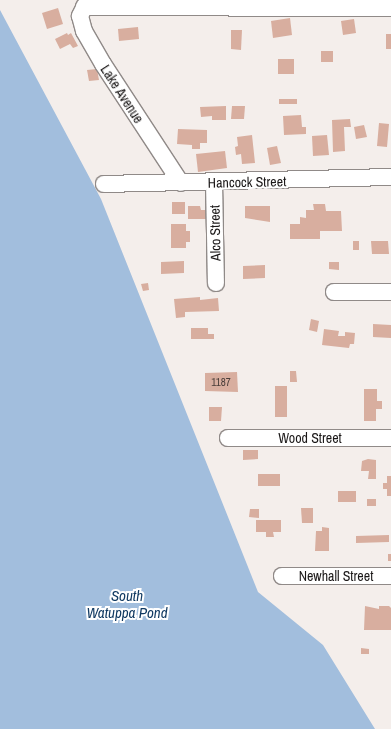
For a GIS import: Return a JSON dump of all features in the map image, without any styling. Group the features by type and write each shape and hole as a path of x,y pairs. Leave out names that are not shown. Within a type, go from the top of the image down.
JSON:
{"street":[{"path":"86,4 391,8"},
{"name":"Lake Avenue","path":"86,4 80,18 90,43 182,183"},
{"name":"Hancock Street","path":"104,184 391,177"},
{"name":"Alco Street","path":"214,182 216,283"},
{"path":"334,292 391,292"},
{"name":"Wood Street","path":"228,438 391,438"},
{"name":"Newhall Street","path":"282,576 391,576"}],"water":[{"name":"South Watuppa Pond","path":"0,10 101,199 258,592 323,645 375,729 0,729"}],"building":[{"path":"58,8 63,24 47,29 42,13"},
{"path":"290,18 292,35 273,38 271,21"},
{"path":"354,19 356,33 343,35 341,21"},
{"path":"138,27 139,39 119,41 118,29"},
{"path":"231,30 242,30 241,50 231,49"},
{"path":"67,33 68,35 71,33 78,46 73,48 70,44 60,49 55,39"},
{"path":"386,34 391,34 391,49 386,49"},
{"path":"321,51 333,51 333,62 321,62"},
{"path":"278,59 294,59 294,74 278,74"},
{"path":"97,69 99,80 89,81 87,70"},
{"path":"279,99 297,99 297,104 279,104"},
{"path":"226,106 226,120 212,120 212,116 201,117 200,107"},
{"path":"232,106 245,106 244,119 231,119"},
{"path":"301,115 302,127 306,127 306,134 284,135 283,116"},
{"path":"350,119 351,127 344,127 345,151 333,152 332,120"},
{"path":"379,123 389,124 387,147 377,146"},
{"path":"364,125 367,137 356,139 354,127"},
{"path":"178,129 207,130 207,143 200,143 200,149 192,149 192,145 177,144"},
{"path":"252,135 255,163 242,164 241,154 236,155 237,137"},
{"path":"327,135 329,155 313,156 312,136"},
{"path":"277,146 281,163 270,165 267,148"},
{"path":"225,151 227,168 198,172 196,154"},
{"path":"172,202 185,202 185,214 172,214"},
{"path":"313,204 325,204 326,211 341,211 342,231 320,231 320,239 290,239 290,224 300,224 300,217 306,218 306,210 314,210"},
{"path":"188,206 200,206 201,210 207,210 207,219 188,219"},
{"path":"245,206 270,206 270,222 245,218"},
{"path":"171,224 186,224 186,231 190,231 190,242 186,242 186,248 171,248"},
{"path":"353,241 359,241 359,250 353,250"},
{"path":"371,241 388,241 389,254 372,254"},
{"path":"184,261 184,273 161,274 161,262"},
{"path":"329,262 339,262 339,270 329,269"},
{"path":"265,265 265,278 243,279 243,266"},
{"path":"148,283 149,290 143,291 141,284"},
{"path":"200,297 200,300 218,298 219,311 185,312 185,317 176,318 174,299"},
{"path":"311,319 319,321 317,332 309,330"},
{"path":"373,324 391,325 391,338 373,337"},
{"path":"191,328 208,328 208,334 214,334 214,339 191,339"},
{"path":"324,329 339,331 338,336 345,336 345,332 355,333 354,344 350,344 349,348 322,345"},
{"path":"290,371 296,371 297,382 290,382"},
{"path":"237,372 238,392 205,391 205,373"},
{"path":"275,386 287,386 287,417 275,417"},
{"path":"364,389 377,389 377,401 382,401 382,409 376,409 376,421 364,421"},
{"path":"209,407 222,407 221,421 209,421"},
{"path":"243,450 258,450 258,459 243,460"},
{"path":"368,459 376,460 376,479 368,479 369,471 361,471 362,461"},
{"path":"258,474 280,474 280,486 258,486"},
{"path":"387,476 391,476 391,496 387,496 387,489 383,489 383,483 387,483"},
{"path":"338,491 356,491 356,502 338,502"},
{"path":"367,499 376,499 376,506 367,506"},
{"path":"301,508 313,508 313,523 302,523"},
{"path":"250,509 259,509 259,518 249,517"},
{"path":"256,520 281,520 281,532 273,532 274,537 266,537 266,532 256,532"},
{"path":"322,527 329,528 329,551 315,551 316,531 322,531"},
{"path":"389,535 389,542 356,543 356,536"},
{"path":"388,554 391,554 391,561 388,561"},
{"path":"365,606 379,609 379,606 389,606 391,608 391,630 364,630"},
{"path":"361,648 369,649 369,654 361,654"}]}
